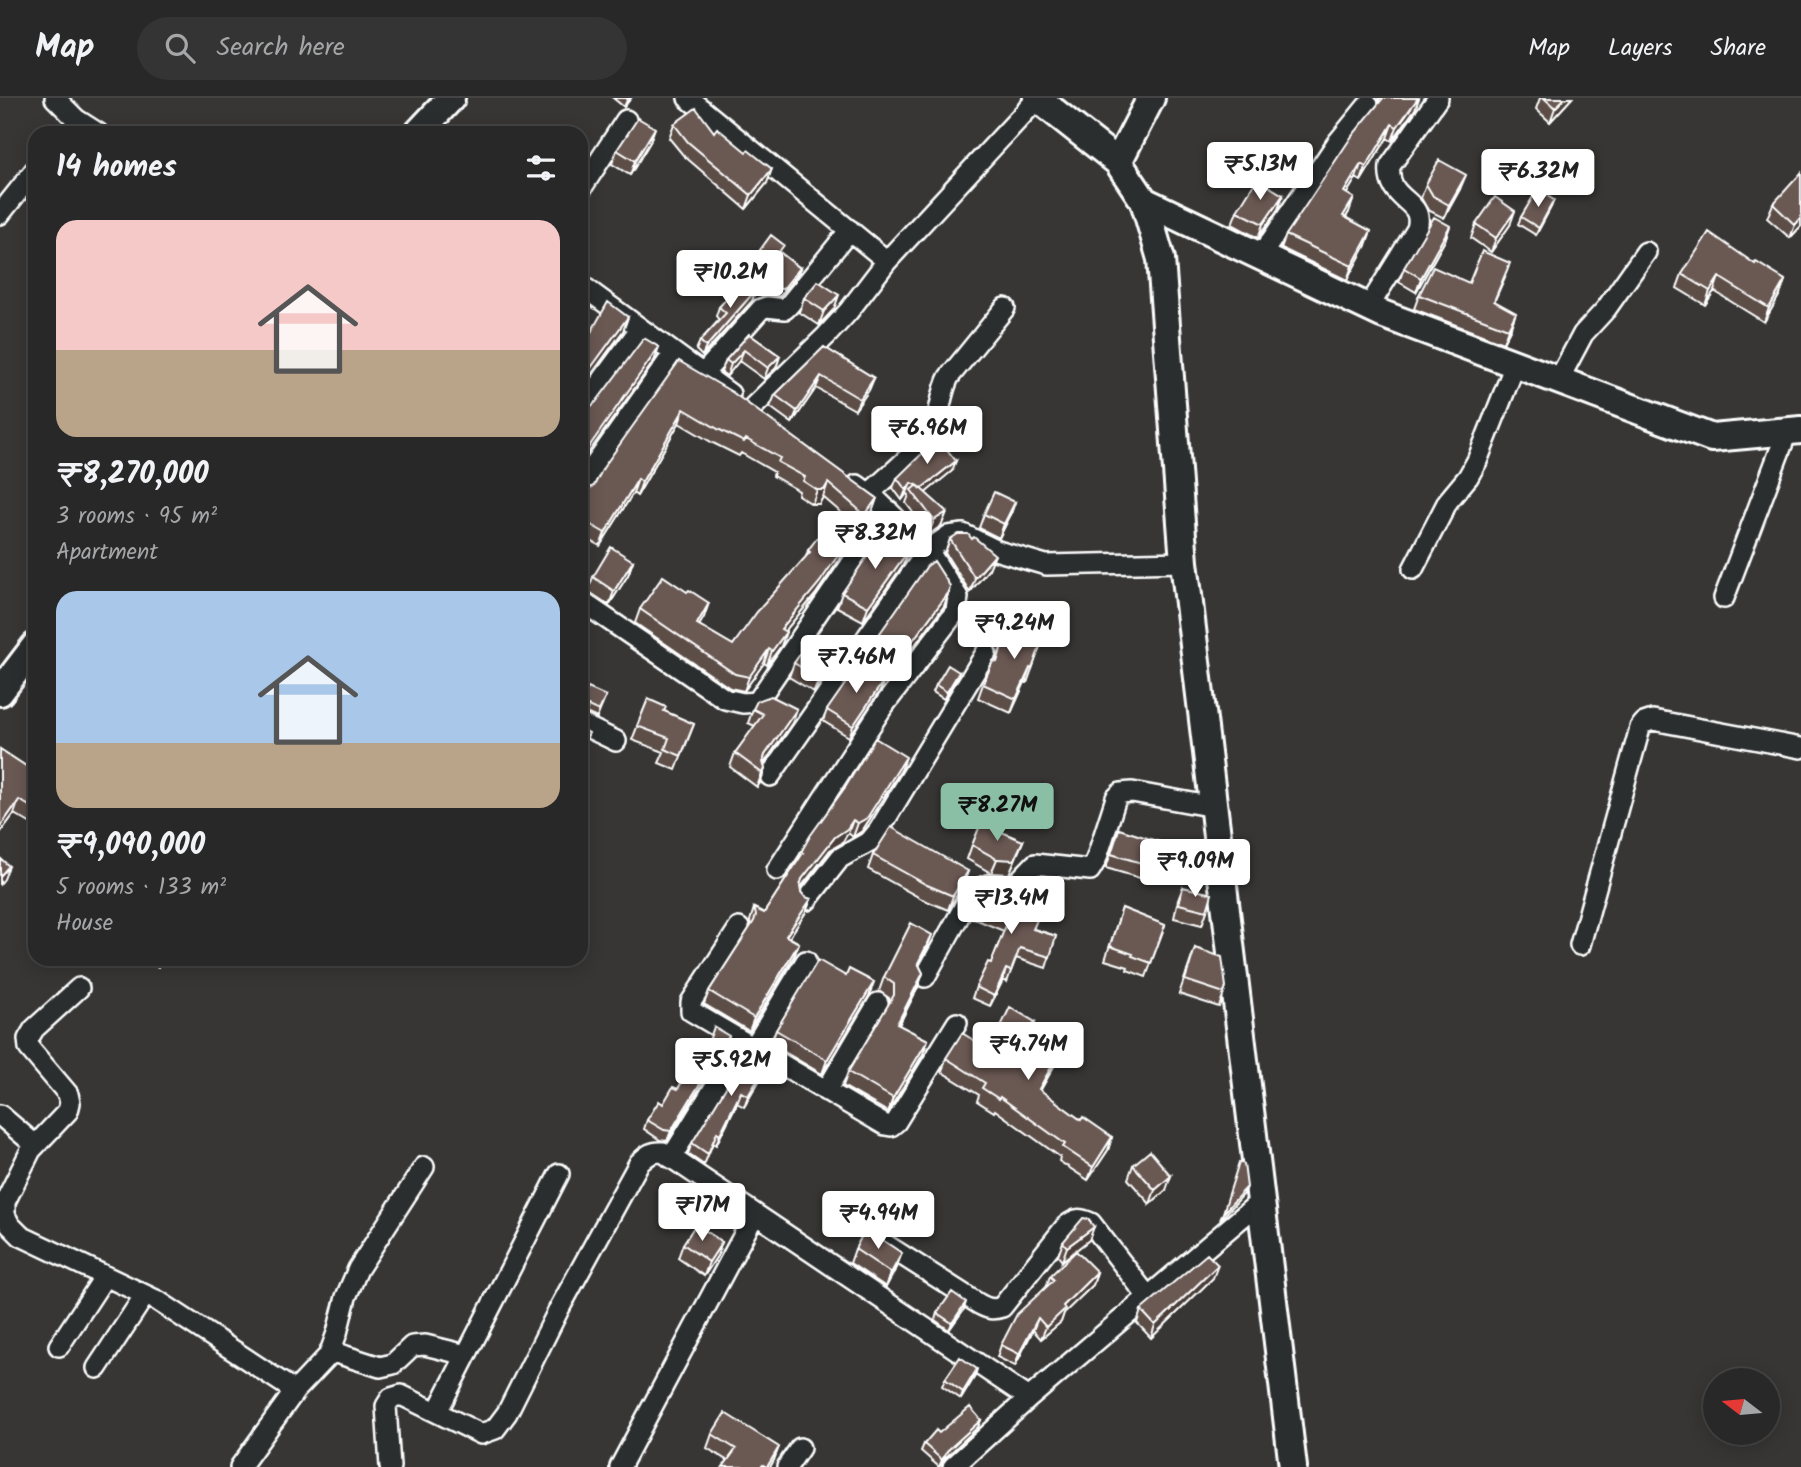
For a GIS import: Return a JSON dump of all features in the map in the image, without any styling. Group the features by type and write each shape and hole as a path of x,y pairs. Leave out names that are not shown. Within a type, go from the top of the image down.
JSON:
{"main road":[{"path":"425,126 451,98"},
{"path":"1037,98 1118,162 1144,201 1161,259 1184,562 1293,1467"},
{"path":"1118,162 1151,98"},
{"path":"1144,201 1368,308 1712,438 1794,431"},
{"path":"0,692 28,655"}],"street":[{"path":"55,98 71,126"},
{"path":"688,98 887,261"},
{"path":"588,290 756,413 848,312 887,261 1037,98"},
{"path":"1368,308 1417,229 1420,219 1417,211 1392,187 1389,180 1390,166 1438,98"},
{"path":"1260,257 1336,143 1368,105"},
{"path":"588,178 626,120"},
{"path":"0,214 28,179"},
{"path":"703,374 761,309 785,309 850,230"},
{"path":"1558,381 1583,334 1606,309 1646,252"},
{"path":"869,494 928,437 935,424 943,388 949,377 1004,308"},
{"path":"588,400 640,329"},
{"path":"588,475 674,353"},
{"path":"1413,569 1447,501 1468,477 1477,461 1516,365"},
{"path":"1724,598 1794,431"},
{"path":"777,870 882,708 956,611 958,597 928,550 888,510 837,471"},
{"path":"588,606 725,698 743,703 757,702 888,510"},
{"path":"770,776 928,550 948,536 963,534 998,551 1046,565 1184,562"},
{"path":"807,900 840,858 888,828 986,653"},
{"path":"1580,945 1640,729 1644,723 1653,720 1801,748"},
{"path":"588,727 616,741"},
{"path":"925,977 973,891 988,885 1014,886 1035,864 1090,870 1096,860 1116,798 1121,793 1132,792 1214,807"},
{"path":"964,872 988,885"},
{"path":"739,928 691,1002 690,1007 695,1015 885,1125 891,1126 896,1122 957,1023"},
{"path":"671,1158 806,961"},
{"path":"32,1149 68,1111 70,1103 68,1094 29,1048 28,1039 34,1029 79,988"},
{"path":"826,1091 878,1003"},
{"path":"0,1115 34,1144 5,1202 2,1216 21,1236 158,1301 295,1391"},
{"path":"390,1467 386,1406 391,1398 401,1395 481,1434 495,1429 507,1413 559,1309 639,1163 651,1152 663,1152 1029,1398"},
{"path":"240,1467 295,1391 330,1351 346,1297 358,1269 424,1167"},
{"path":"437,1412 559,1174"},
{"path":"953,1467 1029,1398 1261,1200"},
{"path":"620,1467 755,1214"},
{"path":"874,1237 979,1304 988,1309 996,1309 1002,1307 1066,1226 1074,1219 1081,1219 1091,1223 1148,1297"},
{"path":"59,1346 105,1276"},
{"path":"97,1368 145,1295"},
{"path":"330,1351 380,1367 393,1364 412,1346 425,1345 466,1355"},
{"path":"787,1467 800,1448"}],"building":[{"path":"1383,98 1418,98 1397,127 1392,124 1366,167 1361,164 1344,192 1354,198 1343,216 1371,231 1352,266 1286,235 1352,136"},
{"path":"1544,98 1565,98 1555,108"},
{"path":"696,108 714,132 717,128 772,169 751,195 688,142 674,124"},
{"path":"638,118 655,128 635,161 617,150"},
{"path":"1439,160 1466,175 1449,205 1433,196 1426,184"},
{"path":"1801,173 1801,218 1795,225 1773,204"},
{"path":"1257,179 1283,195 1263,224 1237,211"},
{"path":"1537,190 1554,200 1539,228 1521,217"},
{"path":"1495,197 1515,211 1496,238 1476,224"},
{"path":"1434,217 1450,226 1421,278 1404,268"},
{"path":"1709,232 1755,264 1756,262 1785,280 1769,308 1719,277 1710,291 1682,274"},
{"path":"771,235 784,245 779,252 800,268 783,289 770,288 755,275 769,257 760,250"},
{"path":"1482,251 1510,263 1494,301 1516,313 1508,329 1419,295 1433,267 1469,283"},
{"path":"742,281 755,291 706,347 700,341 726,313 719,307"},
{"path":"818,281 839,295 824,311 804,298"},
{"path":"608,302 628,317 588,372 588,333 590,334"},
{"path":"749,334 780,356 768,368 744,350 731,364 726,360"},
{"path":"644,338 659,347 588,448 588,410"},
{"path":"824,347 874,378 860,399 821,376 797,411 775,395"},
{"path":"679,361 732,392 877,498 865,515 828,483 824,490 817,490 803,481 805,477 778,462 780,458 746,439 744,442 718,429 684,409 642,482 638,479 605,533 588,523 588,489 594,486 603,468"},
{"path":"938,438 956,461 922,488 911,483 906,490 897,478"},
{"path":"917,485 947,512 934,520 911,490"},
{"path":"994,492 1015,502 1004,524 984,514"},
{"path":"822,532 843,548 820,582 781,629 786,632 772,651 769,649 749,677 735,674 640,609 663,576 709,603 697,624 733,645 757,612 810,552 808,550"},
{"path":"883,533 908,551 868,607 842,593"},
{"path":"958,534 968,534 972,539 974,537 995,555 975,578 950,539"},
{"path":"611,547 633,561 614,591 593,577"},
{"path":"934,561 950,586 949,592 904,652 880,633 927,566"},
{"path":"1009,624 1044,635 1032,669 1030,668 1016,699 983,684 993,661 997,662"},
{"path":"807,644 832,659 819,678 794,663"},
{"path":"859,664 884,680 853,726 827,710"},
{"path":"948,665 959,672 947,692 936,685"},
{"path":"588,688 606,696 599,711 588,706"},
{"path":"771,696 797,709 765,755 765,769 762,773 735,753 763,714 753,709 757,701"},
{"path":"648,699 666,707 664,711 694,724 681,756 665,749 669,738 637,726"},
{"path":"875,738 906,757 867,818 858,823 853,820 847,829 835,837 802,879 801,892 811,899 786,936 799,943 754,1018 709,991 754,921 754,908 764,913 803,853 801,852 810,836 846,786"},
{"path":"0,749 28,767 28,805 19,800 0,827"},
{"path":"981,823 1023,841 1014,860 997,859 972,845"},
{"path":"891,827 968,871 953,896 873,855"},
{"path":"1119,829 1163,843 1155,867 1111,854"},
{"path":"0,858 9,866 0,876"},
{"path":"994,886 1003,887 1002,889 1017,895 1014,902 1040,913 1033,929 1056,936 1050,957 1020,948 1011,971 1006,969 994,996 976,987 988,962 991,963 1008,920 976,907 986,890"},
{"path":"1183,887 1212,894 1207,911 1179,904"},
{"path":"1122,908 1165,925 1151,963 1110,946"},
{"path":"911,923 932,935 918,963 923,973 897,1024 928,1040 893,1098 848,1072 894,995 894,984 884,977"},
{"path":"1195,948 1222,957 1226,987 1224,993 1185,980"},
{"path":"818,960 846,976 849,969 874,982 827,1060 776,1030"},
{"path":"1010,1007 1035,1022 1033,1026 1064,1044 1039,1089 1081,1120 1083,1117 1112,1137 1093,1167 1000,1097 999,1099 982,1088 985,1083 946,1058 962,1033 990,1050"},
{"path":"714,1027 729,1036 671,1131 647,1120 659,1101 663,1104 673,1087 678,1089 691,1064 699,1068"},
{"path":"750,1048 770,1058 748,1096 741,1092 720,1134 717,1132 708,1154 692,1143"},
{"path":"1150,1151 1171,1176 1155,1190 1133,1165"},
{"path":"1239,1162 1244,1164 1247,1187 1223,1213"},
{"path":"1083,1218 1088,1219 1094,1227 1067,1247 1063,1242"},
{"path":"696,1224 722,1242 709,1262 683,1244"},
{"path":"867,1226 872,1233 902,1253 891,1273 855,1249"},
{"path":"1076,1251 1097,1272 1046,1327 1038,1318 1019,1354 1001,1345 1017,1314 1054,1280 1050,1276"},
{"path":"1207,1254 1218,1265 1155,1325 1141,1310"},
{"path":"952,1292 966,1302 952,1323 937,1313"},
{"path":"960,1357 977,1369 963,1392 945,1379"},
{"path":"970,1407 981,1420 947,1451 942,1460 924,1444 936,1430 939,1433"},
{"path":"725,1413 779,1447 767,1467 723,1467 736,1449 712,1434"}]}
